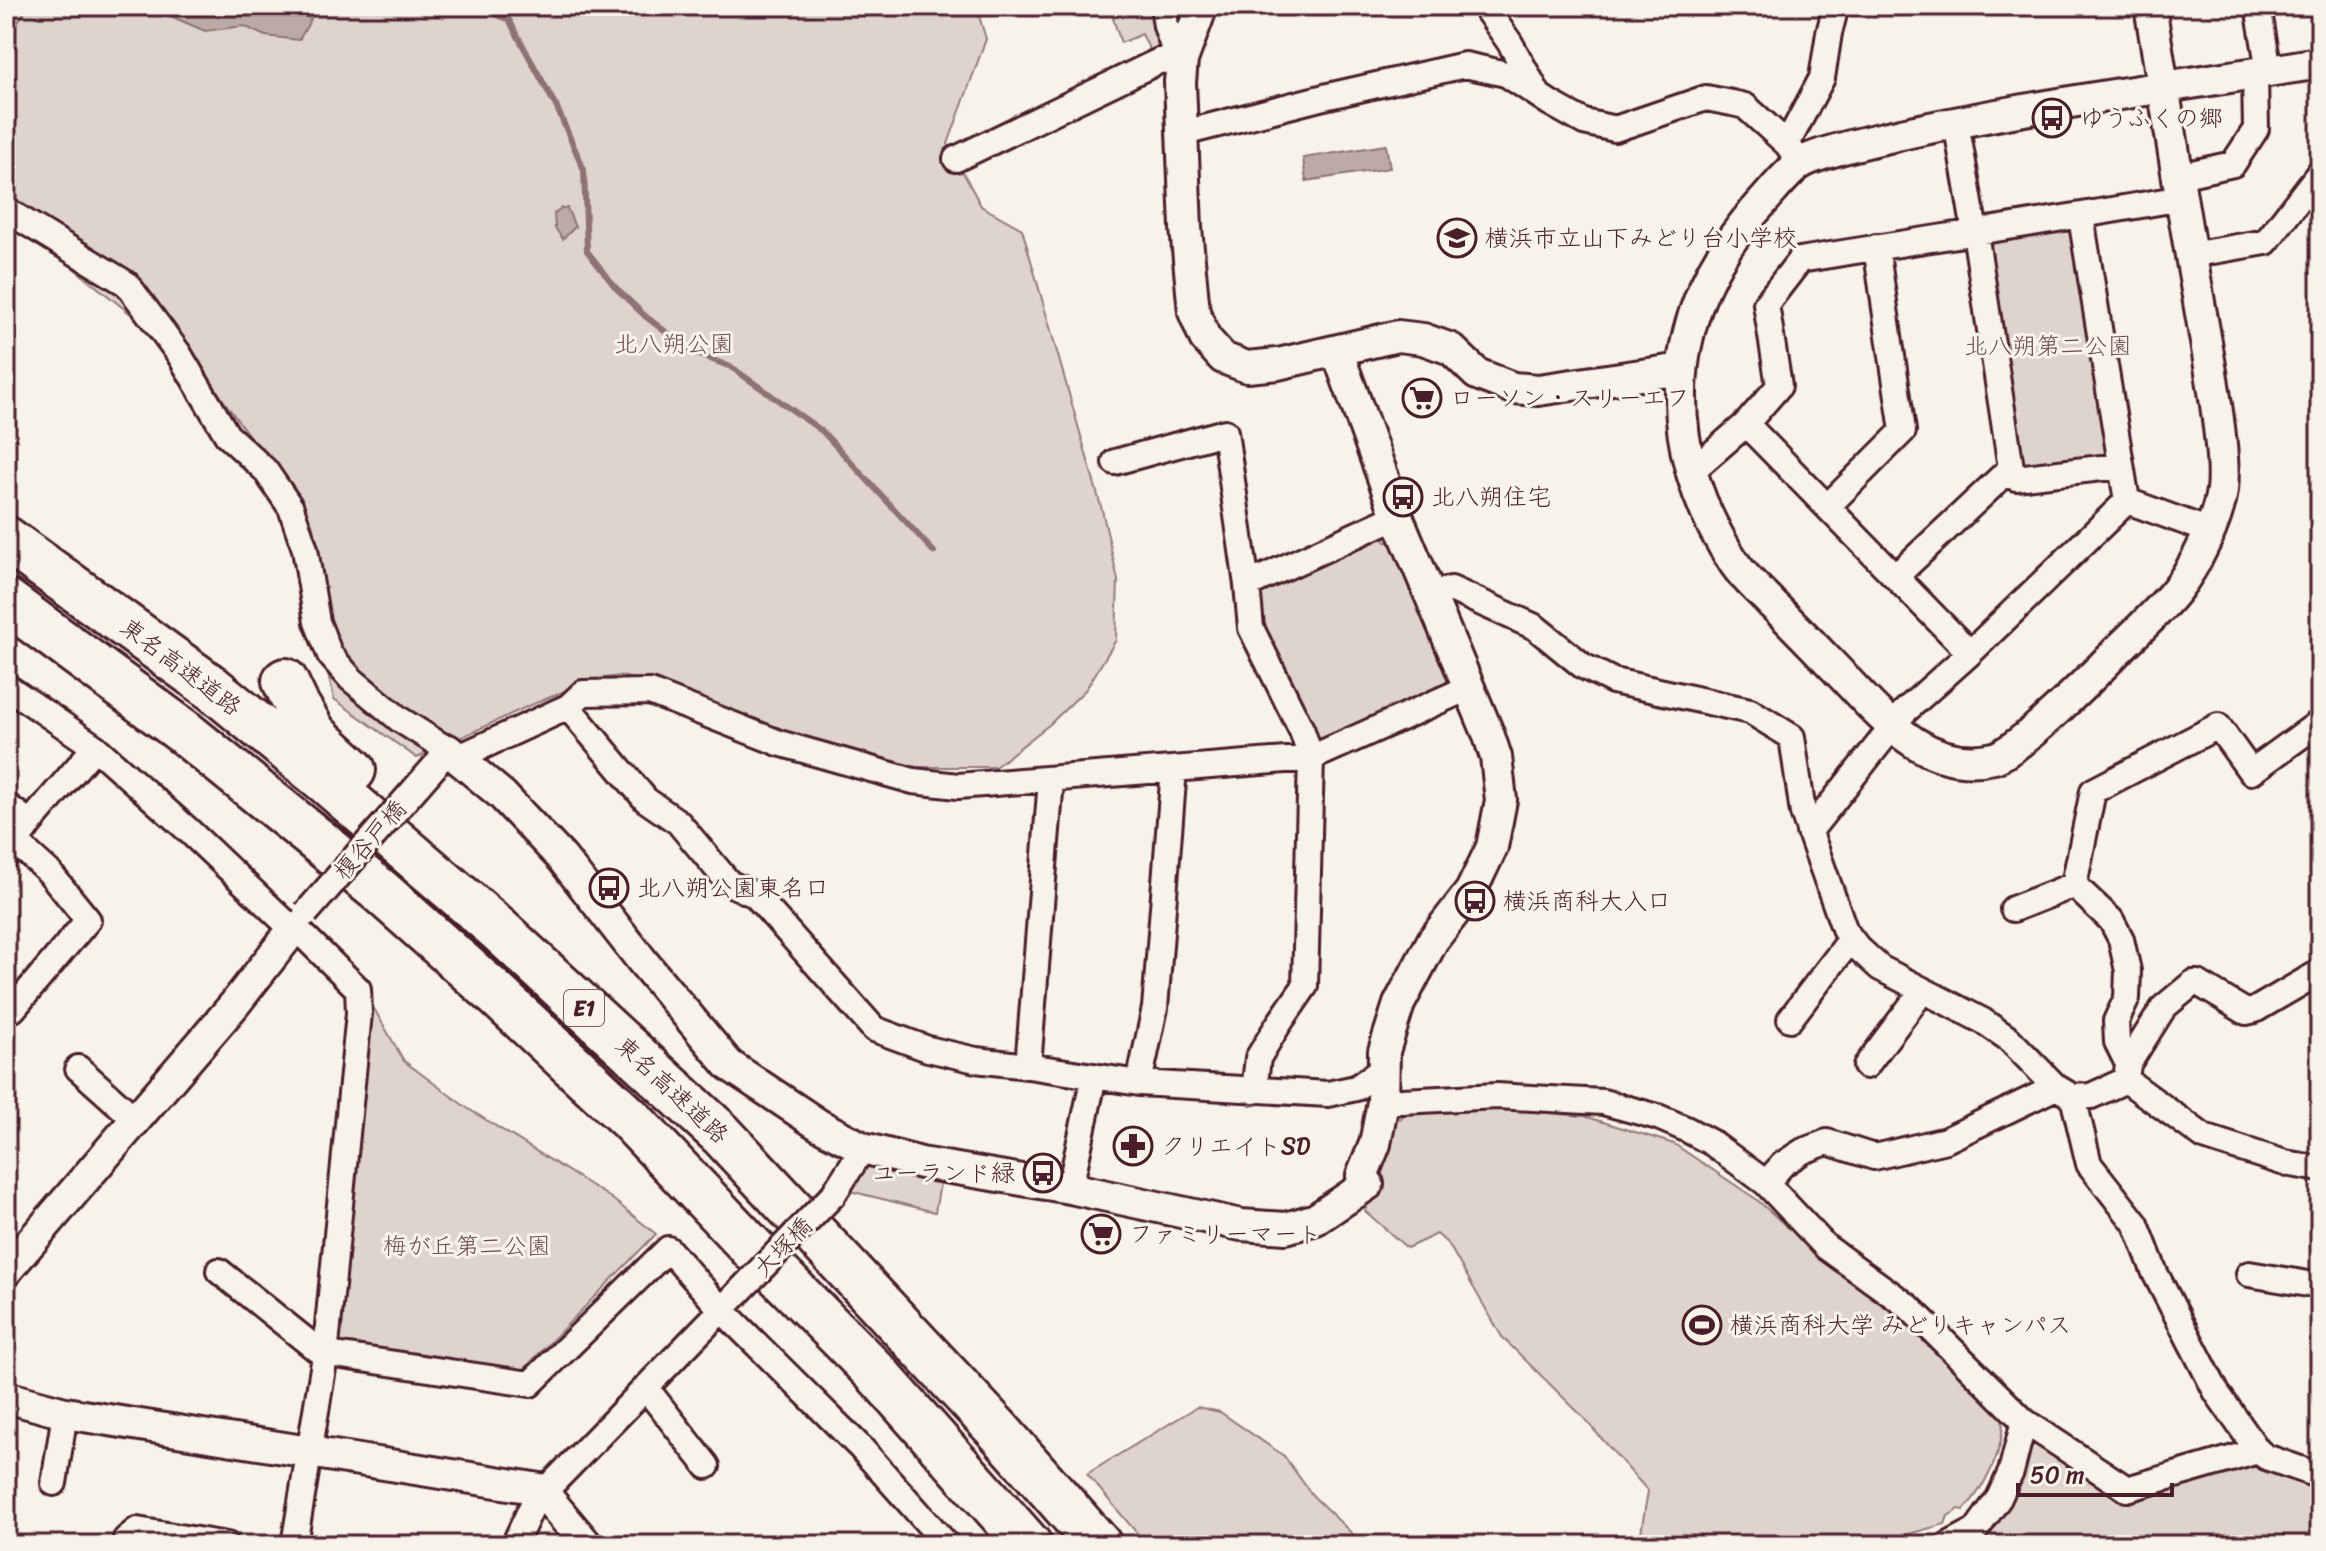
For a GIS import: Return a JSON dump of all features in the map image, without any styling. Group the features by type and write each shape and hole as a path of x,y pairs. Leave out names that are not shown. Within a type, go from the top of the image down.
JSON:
{"highway":[{"name":"東名高速道路","path":"6,539 211,687 328,783 498,929 721,1134 998,1430 1099,1545"},
{"name":"東名高速道路","path":"6,601 184,732 380,891 496,994 631,1120 879,1376 1029,1545"},
{"path":"285,681 315,735 498,903 721,1134"},
{"path":"756,1252 1006,1545"}],"street":[{"path":"1163,6 1166,26 1180,60"},
{"path":"1202,6 1180,60 1186,228 1194,312 1205,338 1223,358 1247,367 1278,364 1398,336 1423,339 1451,349 1477,374 1513,388 1538,390 1682,369"},
{"path":"1484,6 1510,43 1540,96"},
{"path":"1836,6 1822,78 1794,153 1739,228 1703,288 1688,331 1679,394 1692,471 1702,506 1737,569 1893,727 1932,754 1966,760 2000,757 2030,733 2098,670 2179,587 2210,531 2222,490 2217,406 2150,6"},
{"path":"1692,471 1746,424 1779,386 1766,304 1800,260 2081,217 2180,187 2233,164 2256,129 2262,73 2258,6"},
{"path":"956,159 1159,61 1180,60"},
{"path":"1794,153 1859,144 1956,122 2320,63"},
{"path":"1184,133 1465,65 1506,74 1584,122 1615,129 1706,98 1745,106 1794,153"},
{"path":"1956,122 2011,468 2016,478 2119,466"},
{"path":"2190,255 2266,242 2317,184"},
{"path":"6,210 127,284 179,354 227,435 265,470 291,508 305,549 317,622 330,655 351,679 447,758 502,795 562,858 729,1065 819,1125 863,1148 921,1163 1070,1188 1241,1225 1286,1228 1316,1219 1368,1184 1362,1176 1375,1144 1383,1102 1384,1051 1399,1004 1433,940 1471,891 1492,847 1501,800 1496,757 1397,516 1337,351"},
{"path":"2081,217 2127,501"},
{"path":"1828,506 1903,431 1876,247"},
{"path":"1746,424 1970,653"},
{"path":"1115,462 1225,432 1251,628 1302,731 1311,758 1305,986 1258,1058 1254,1091"},
{"path":"1896,576 2011,468"},
{"path":"2127,501 2210,531"},
{"path":"1809,832 1904,712 1970,653 2127,501"},
{"path":"1247,585 1397,516"},
{"path":"1428,594 1451,589 1535,627 1583,666 1613,681 1742,709 1758,715 1792,737 1803,813 1845,931 1880,968 1983,1021 2009,1039 2064,1092 2089,1164 2136,1224 2155,1273 2217,1393 2258,1451 2266,1457 2320,1476"},
{"path":"6,686 95,747 286,923 301,920"},
{"path":"447,758 568,707 583,693 650,692 779,743 913,781 958,786 1051,780 1311,758 1468,688"},
{"path":"568,707 646,800 678,822 729,883 755,895 874,1029 928,1049 976,1060 1139,1083 1328,1094 1356,1088 1383,1069"},
{"path":"2074,885 2093,791 2218,726 2251,772 2320,722"},
{"path":"18,841 95,747"},
{"name":"榎谷戸橋","path":"301,920 447,758"},
{"path":"1139,1083 1155,1008 1174,769"},
{"path":"1028,1066 1051,780"},
{"path":"6,805 18,841 49,872 88,920 13,1009 6,1003"},
{"path":"2013,909 2074,885"},
{"path":"2074,885 2111,920 2121,939 2128,971 2127,998 2116,1021 2117,1042 2127,1072 2204,1137 2285,1163 2320,1169"},
{"path":"8,1263 136,1120 234,1005 301,920"},
{"path":"294,1545 325,1356 358,1028 358,989 301,920"},
{"path":"1790,1019 1851,939"},
{"path":"1766,1183 1783,1164 1803,1151 1827,1142 1874,1157 1946,1140 2064,1092 2091,1096 2127,1072 2164,1007 2193,983 2198,983 2246,1012 2255,1010 2320,972"},
{"path":"1866,1066 1923,990"},
{"path":"78,1068 136,1120"},
{"path":"1070,1188 1094,1076"},
{"path":"1383,1102 1497,1096 1603,1102 1658,1117 1712,1143 1766,1183 1826,1247 1909,1307 2024,1421 2127,1489 2258,1451"},
{"name":"大塚橋","path":"540,1489 552,1484 833,1195 863,1148"},
{"path":"219,1271 325,1356 530,1384 668,1249 727,1304 946,1545"},
{"path":"2249,1274 2320,1286"},
{"path":"646,1388 707,1466"},
{"path":"6,1397 65,1413 540,1489 587,1545"},
{"path":"54,1483 65,1413"},
{"path":"1948,1545 1976,1530 1999,1498 2011,1472 2024,1421"},
{"path":"514,1545 540,1489"},
{"path":"125,1545 126,1539 137,1530 227,1545"}],"green space":[{"name":"北八朔公園","path":"28,6 976,6 986,39 948,144 981,206 1022,229 1102,510 1118,580 1116,640 1086,689 1050,724 995,767 916,767 782,730 666,686 621,676 577,686 417,758 334,699 326,665 324,581 312,523 203,372 6,214 6,40"},
{"path":"1109,6 1154,6 1163,45 1157,53 1151,53 1142,34 1121,43"},
{"name":"北八朔第二公園","path":"2076,226 2110,454 2106,461 2020,471 1985,238"},
{"path":"1383,536 1386,542 1391,542 1449,675 1443,689 1325,743 1315,737 1260,623 1263,621 1260,596"},
{"name":"梅が丘第二公園","path":"368,998 404,1061 467,1108 611,1198 656,1234 519,1374 339,1344"},
{"name":"横浜商科大学 みどりキャンパス","path":"1499,1109 1584,1116 1674,1144 1756,1199 1839,1273 1896,1314 2003,1414 2001,1441 1993,1466 1964,1510 1959,1509 1948,1516 1945,1524 1898,1537 1894,1540 1895,1545 1639,1545 1648,1491 1581,1415 1502,1337 1449,1245 1437,1234 1407,1248 1365,1211 1396,1119 1402,1118 1403,1114"},
{"path":"867,1163 941,1178 935,1212 850,1191"},
{"path":"1197,1407 1220,1412 1284,1456 1313,1496 1364,1545 1147,1545 1087,1474"},
{"path":"2047,1436 2133,1489 2264,1461 2320,1490 2320,1545 1968,1545 2030,1444"}],"shaded area":[{"path":"146,6 281,6 311,19 299,40 265,36 244,26 205,31 159,7"},
{"path":"1386,145 1390,168 1306,181 1303,158"},
{"path":"561,208 567,208 575,227 563,239 555,228 554,214"}],"waterway":[{"path":"478,6 509,20 557,108 584,170 587,251 616,288 645,316 692,352 731,367 822,431 934,552"}],"place":[{"name":"ゆうふくの郷","path":"2052,118"},
{"name":"横浜市立山下みどり台小学校","path":"1457,238"},
{"name":"ローソン・スリーエフ","path":"1422,398"},
{"name":"北八朔住宅","path":"1403,497"},
{"name":"北八朔公園東名口","path":"609,888"},
{"name":"横浜商科大入口","path":"1475,901"},
{"name":"クリエイトSD","path":"1133,1146"},
{"name":"ユーランド緑","path":"1043,1173"},
{"name":"ファミリーマート","path":"1101,1234"},
{"name":"横浜商科大学 みどりキャンパス","path":"1702,1325"}]}
